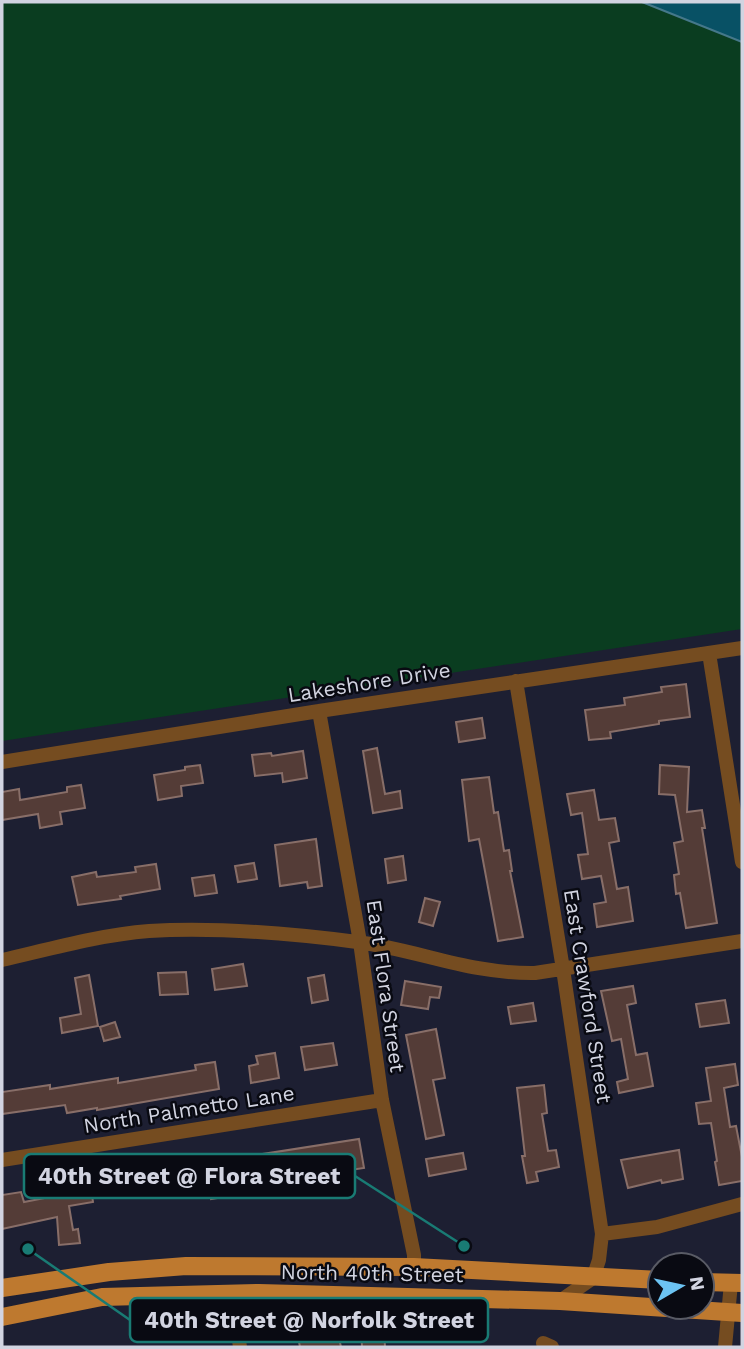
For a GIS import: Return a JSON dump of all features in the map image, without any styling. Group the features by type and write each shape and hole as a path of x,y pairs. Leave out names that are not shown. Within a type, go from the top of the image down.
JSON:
{"main road":[{"name":"North 40th Street","path":"2,1288 108,1272 186,1266 414,1267 646,1280"},
{"path":"716,1282 737,1283"},
{"name":"North 40th Street","path":"2,1317 102,1297 232,1294 560,1301 735,1313"}],"street":[{"name":"Lakeshore Drive","path":"2,762 320,710 742,648"},
{"path":"709,653 742,862"},
{"name":"East Crawford Street","path":"516,681 603,1234 593,1278"},
{"name":"East Flora Street","path":"320,710 360,942 382,1100 414,1255 414,1267"},
{"path":"2,960 84,941 148,932 228,930 360,942 474,969 535,973 742,941"},
{"name":"North Palmetto Lane","path":"2,1160 382,1100"},
{"path":"603,1234 657,1227 742,1203"},
{"path":"560,1301 593,1278"},
{"path":"726,1347 735,1313 737,1283"},
{"path":"232,1294 240,1347"}],"green space":[{"path":"2,2 642,2 742,42 742,629 2,741"}],"water":[{"path":"642,2 742,2 742,42"}],"building":[{"path":"686,684 690,717 610,732 611,738 589,740 585,710 625,705 624,698 662,692 661,687"},
{"path":"482,718 485,738 459,742 456,722"},
{"path":"377,748 385,794 400,791 402,808 373,813 363,751"},
{"path":"303,751 307,778 283,782 282,773 255,776 252,755 271,753 272,756"},
{"path":"200,765 203,783 181,786 182,796 158,800 154,775"},
{"path":"660,765 689,767 687,812 702,810 705,828 702,828 717,923 686,928 680,893 676,894 674,875 679,874 674,843 683,841 675,795 659,794"},
{"path":"489,777 494,813 498,812 504,851 509,850 510,871 523,937 498,941 479,839 469,841 462,780"},
{"path":"81,785 85,808 60,812 62,824 40,828 38,814 2,820 2,792 19,789 20,800 67,792 67,787"},
{"path":"594,790 599,820 615,818 619,841 609,843 617,889 628,887 633,921 597,927 594,904 606,902 601,876 582,879 578,855 588,854 582,813 571,815 567,794"},
{"path":"316,839 322,886 308,888 307,882 280,886 275,845"},
{"path":"403,856 406,880 388,883 385,859"},
{"path":"254,863 257,879 238,882 235,866"},
{"path":"156,864 160,889 120,896 121,899 78,905 72,877 96,872 97,877 136,872 135,867"},
{"path":"214,875 217,893 195,896 192,878"},
{"path":"425,898 440,902 433,926 419,922"},
{"path":"243,964 247,986 215,990 212,969"},
{"path":"186,972 188,994 160,995 158,973"},
{"path":"89,975 98,1026 62,1033 60,1018 81,1014 75,978"},
{"path":"324,975 328,1000 312,1003 308,978"},
{"path":"405,981 441,987 439,998 430,997 428,1009 401,1005"},
{"path":"633,986 636,1003 627,1005 636,1055 647,1053 653,1086 619,1093 617,1082 628,1079 621,1039 612,1041 601,991"},
{"path":"725,1000 729,1023 700,1027 696,1004"},
{"path":"533,1003 536,1021 511,1024 508,1007"},
{"path":"115,1022 120,1037 104,1041 100,1027"},
{"path":"436,1029 445,1078 433,1080 444,1135 426,1139 406,1035"},
{"path":"333,1043 337,1065 305,1070 301,1047"},
{"path":"275,1053 279,1078 251,1083 249,1066 258,1064 256,1056"},
{"path":"215,1062 219,1089 97,1110 67,1113 65,1105 2,1114 2,1092 50,1085 50,1089 118,1078 118,1083 196,1070 195,1065"},
{"path":"735,1064 738,1085 724,1088 730,1127 736,1126 742,1157 742,1181 719,1185 711,1123 699,1124 696,1103 711,1101 706,1068"},
{"path":"544,1085 547,1113 542,1114 548,1151 556,1150 559,1167 536,1172 538,1181 527,1183 522,1156 525,1156 517,1088"},
{"path":"359,1139 364,1168 309,1176 308,1168 266,1176 267,1180 234,1185 236,1195 211,1199 205,1163"},
{"path":"679,1150 683,1179 662,1183 661,1180 628,1188 621,1160"},
{"path":"463,1153 466,1169 429,1176 426,1159"},
{"path":"90,1181 93,1202 69,1206 73,1230 78,1229 80,1243 59,1245 57,1217 2,1229 2,1195 21,1192 24,1202 55,1196 54,1187"},
{"path":"384,1329 385,1347 362,1347 361,1330"},
{"path":"338,1334 341,1347 300,1347 299,1342"}],"place":[{"name":"40th Street @ Flora Street","path":"464,1246"},
{"name":"40th Street @ Norfolk Street","path":"28,1249"}]}
